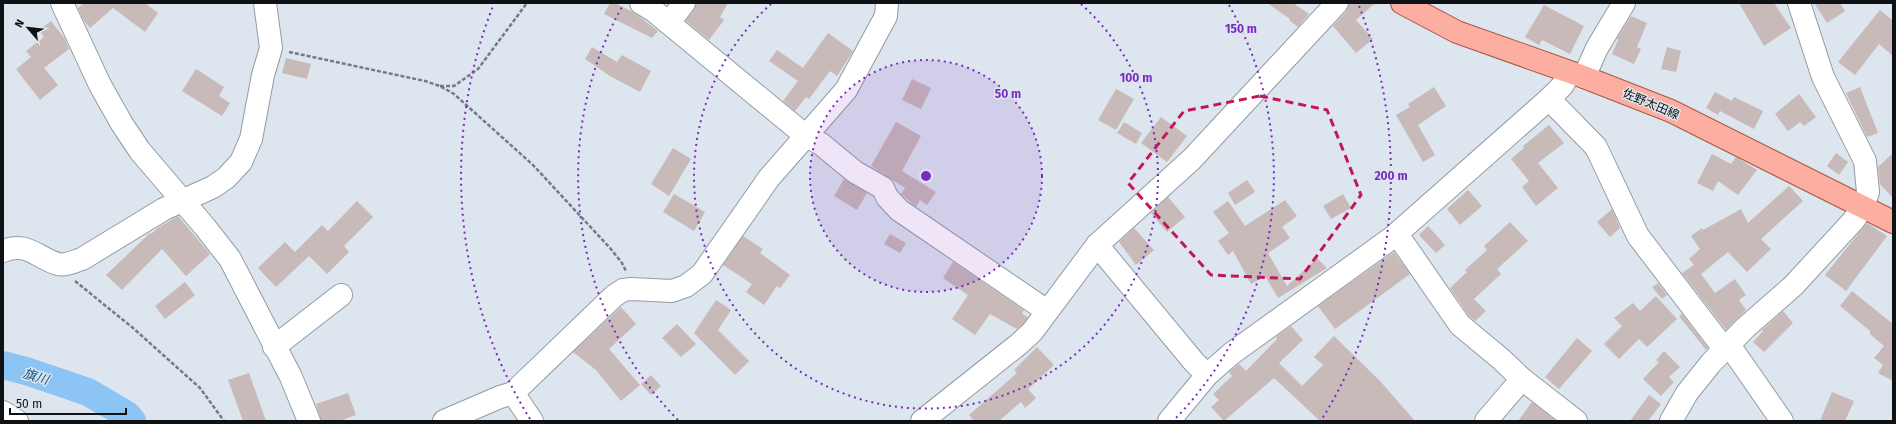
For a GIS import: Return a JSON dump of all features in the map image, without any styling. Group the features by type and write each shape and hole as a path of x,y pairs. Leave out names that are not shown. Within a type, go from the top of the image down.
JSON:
{"main road":[{"name":"佐野太田線","path":"1402,3 1457,32 1577,75 1670,111 1893,222"}],"street":[{"path":"62,3 97,78 122,124 140,151 230,259 274,347 291,377 309,421"},
{"path":"3,251 23,247 59,264 67,264 82,259 127,230 219,182 234,170 241,162 251,139 263,75 271,48 265,3"},
{"path":"641,3 669,23 806,136 821,144 855,172 883,188 887,197 899,210 1047,311"},
{"path":"669,23 684,3"},
{"path":"444,421 513,393 614,296 623,290 672,291 686,286 702,274 769,178 846,90 886,16 887,3"},
{"path":"922,421 1020,344 1032,332 1097,245 1192,159 1337,3"},
{"path":"1169,421 1207,375 1231,354 1397,234 1562,86 1577,75 1597,48 1624,3"},
{"path":"1671,421 1687,393 1726,347 1793,286 1863,207 1868,192 1865,162 1823,77 1799,3"},
{"path":"1549,99 1596,147 1638,236 1720,342 1734,352 1782,421"},
{"path":"1397,234 1460,324 1502,359 1522,380 1576,421"},
{"path":"1097,245 1194,362 1207,375"},
{"path":"274,347 341,295"},
{"path":"1486,421 1522,380"},
{"path":"513,393 532,421"},
{"path":"3,412 17,421"}],"path":[{"path":"440,86 454,86 478,69 527,3"},
{"path":"271,48 425,81 440,86 454,94 533,165 622,263 630,279 631,289"},
{"path":"59,264 67,274 133,328 200,388 224,421"}],"highlighted area":[{"path":"1260,96 1327,110 1361,195 1300,279 1211,275 1128,183 1184,111"}],"building":[{"path":"84,3 145,3 158,13 145,32 113,8 90,28 84,21 78,8"},
{"path":"610,3 615,3 633,12 658,31 652,38 604,14"},
{"path":"696,3 728,3 720,17 724,20 709,40 686,21 694,10"},
{"path":"1267,3 1293,3 1309,14 1298,27 1289,20 1290,19"},
{"path":"1349,3 1375,3 1356,20 1373,39 1356,53 1333,26 1346,12"},
{"path":"1739,3 1774,3 1791,28 1764,46"},
{"path":"1814,3 1840,3 1845,11 1827,23"},
{"path":"1544,5 1584,26 1570,54 1542,40 1539,45 1525,37"},
{"path":"1880,10 1893,21 1893,56 1879,44 1855,75 1838,62"},
{"path":"1631,16 1647,23 1637,47 1641,49 1634,64 1612,54 1618,40 1617,39"},
{"path":"51,21 65,39 69,49 44,68 58,85 40,100 16,69 31,57 26,51 44,37 39,30"},
{"path":"828,33 853,51 837,76 830,71 809,99 806,97 795,111 783,101 798,81 769,61 777,50 803,68"},
{"path":"592,47 617,62 622,55 651,71 640,92 610,76 585,59"},
{"path":"1667,47 1681,51 1676,72 1661,69"},
{"path":"286,58 311,64 307,79 282,73"},
{"path":"196,69 224,87 219,96 230,103 222,116 182,91"},
{"path":"912,79 931,88 921,109 902,100"},
{"path":"1434,87 1446,106 1418,125 1435,155 1423,162 1396,115 1410,107 1408,104"},
{"path":"1860,87 1878,133 1867,137 1846,93"},
{"path":"1116,89 1134,99 1116,130 1098,120"},
{"path":"1715,92 1732,101 1734,97 1763,111 1754,129 1720,111 1718,115 1706,108"},
{"path":"1799,94 1816,117 1804,126 1800,122 1788,131 1775,114"},
{"path":"1161,117 1187,136 1167,162 1141,143"},
{"path":"896,122 921,136 902,171 936,192 927,205 920,200 916,207 901,194 905,188 871,166"},
{"path":"1124,122 1142,133 1136,144 1117,133"},
{"path":"1549,125 1564,143 1538,163 1558,188 1536,206 1522,187 1529,181 1511,159 1524,148 1523,146"},
{"path":"673,148 691,159 669,196 651,184"},
{"path":"1836,153 1848,162 1839,175 1827,166"},
{"path":"1893,153 1893,198 1880,184 1878,167"},
{"path":"1712,154 1731,164 1736,157 1757,170 1738,195 1718,181 1713,191 1697,183"},
{"path":"844,179 867,193 857,210 834,196"},
{"path":"1247,180 1255,192 1235,205 1228,193"},
{"path":"1789,186 1803,201 1761,239 1771,249 1747,272 1728,252 1701,274 1715,293 1735,279 1746,295 1739,300 1746,310 1726,330 1682,273 1694,265 1689,259 1700,249 1691,236 1702,228 1703,230 1741,209 1748,223"},
{"path":"1468,190 1482,206 1460,225 1447,209"},
{"path":"674,194 705,212 694,231 663,212"},
{"path":"1343,194 1351,208 1331,219 1323,206"},
{"path":"1168,197 1185,217 1167,232 1151,213"},
{"path":"1285,200 1297,216 1282,227 1290,238 1268,253 1287,286 1317,258 1327,268 1278,298 1265,276 1251,284 1233,251 1228,255 1218,241 1229,233 1213,212 1228,201 1245,226"},
{"path":"357,201 373,217 344,246 349,252 327,274 309,256 276,287 258,268 285,242 295,252 322,225 328,231"},
{"path":"1612,209 1620,228 1610,237 1597,222"},
{"path":"178,216 210,254 186,276 162,249 122,290 106,275 150,233 151,234 159,227"},
{"path":"1510,222 1528,241 1497,269 1501,274 1474,299 1486,311 1475,321 1469,316 1450,288 1467,272 1465,270 1487,250 1484,246"},
{"path":"1867,223 1887,236 1846,291 1825,275"},
{"path":"1428,226 1445,245 1436,253 1419,235"},
{"path":"1134,228 1154,250 1136,265 1119,242"},
{"path":"890,234 906,243 900,253 884,244"},
{"path":"743,236 763,249 760,253 790,275 780,288 777,286 764,305 746,292 752,284 723,265"},
{"path":"1394,252 1410,274 1335,329 1318,306"},
{"path":"953,262 1024,310 1022,314 1028,317 1023,324 1017,329 990,314 975,335 952,319 968,295 943,278"},
{"path":"185,282 195,295 165,319 155,306"},
{"path":"1658,283 1667,295 1662,299 1652,287"},
{"path":"1852,291 1893,324 1893,381 1878,373 1883,365 1874,358 1884,346 1870,334 1870,331 1840,306"},
{"path":"1656,296 1677,319 1647,347 1639,339 1619,359 1604,344 1622,326 1614,318 1633,303 1640,311"},
{"path":"716,300 731,310 718,330 749,361 735,375 694,333"},
{"path":"621,307 636,324 609,349 640,385 621,401 596,370 573,352"},
{"path":"1783,311 1793,323 1764,352 1753,342 1763,331 1762,330"},
{"path":"1682,314 1708,348 1706,350 1679,316"},
{"path":"677,324 696,344 681,357 662,338"},
{"path":"1291,326 1303,340 1279,363 1302,386 1323,365 1314,357 1334,336 1380,381 1415,421 1320,421 1274,378 1224,421 1211,407 1219,400 1213,394 1232,376 1229,372 1239,364 1246,371 1277,339 1276,337"},
{"path":"1577,338 1592,351 1559,389 1545,377"},
{"path":"1037,347 1054,365 1028,389 1036,398 1025,408 1021,402 999,421 974,421 969,415 1017,373 1014,370"},
{"path":"1664,351 1680,367 1669,377 1674,382 1661,396 1643,379 1659,362 1656,360"},
{"path":"249,373 266,421 243,421 228,380"},
{"path":"651,375 661,386 651,395 641,384"},
{"path":"1832,392 1854,401 1845,421 1820,421"},
{"path":"348,393 356,415 339,421 321,421 316,404"},
{"path":"1649,395 1661,404 1648,421 1630,421"},
{"path":"1532,402 1556,421 1518,421"}],"waterway":[{"name":"旗川","path":"3,365 26,371 88,392 127,415 132,421"}]}
